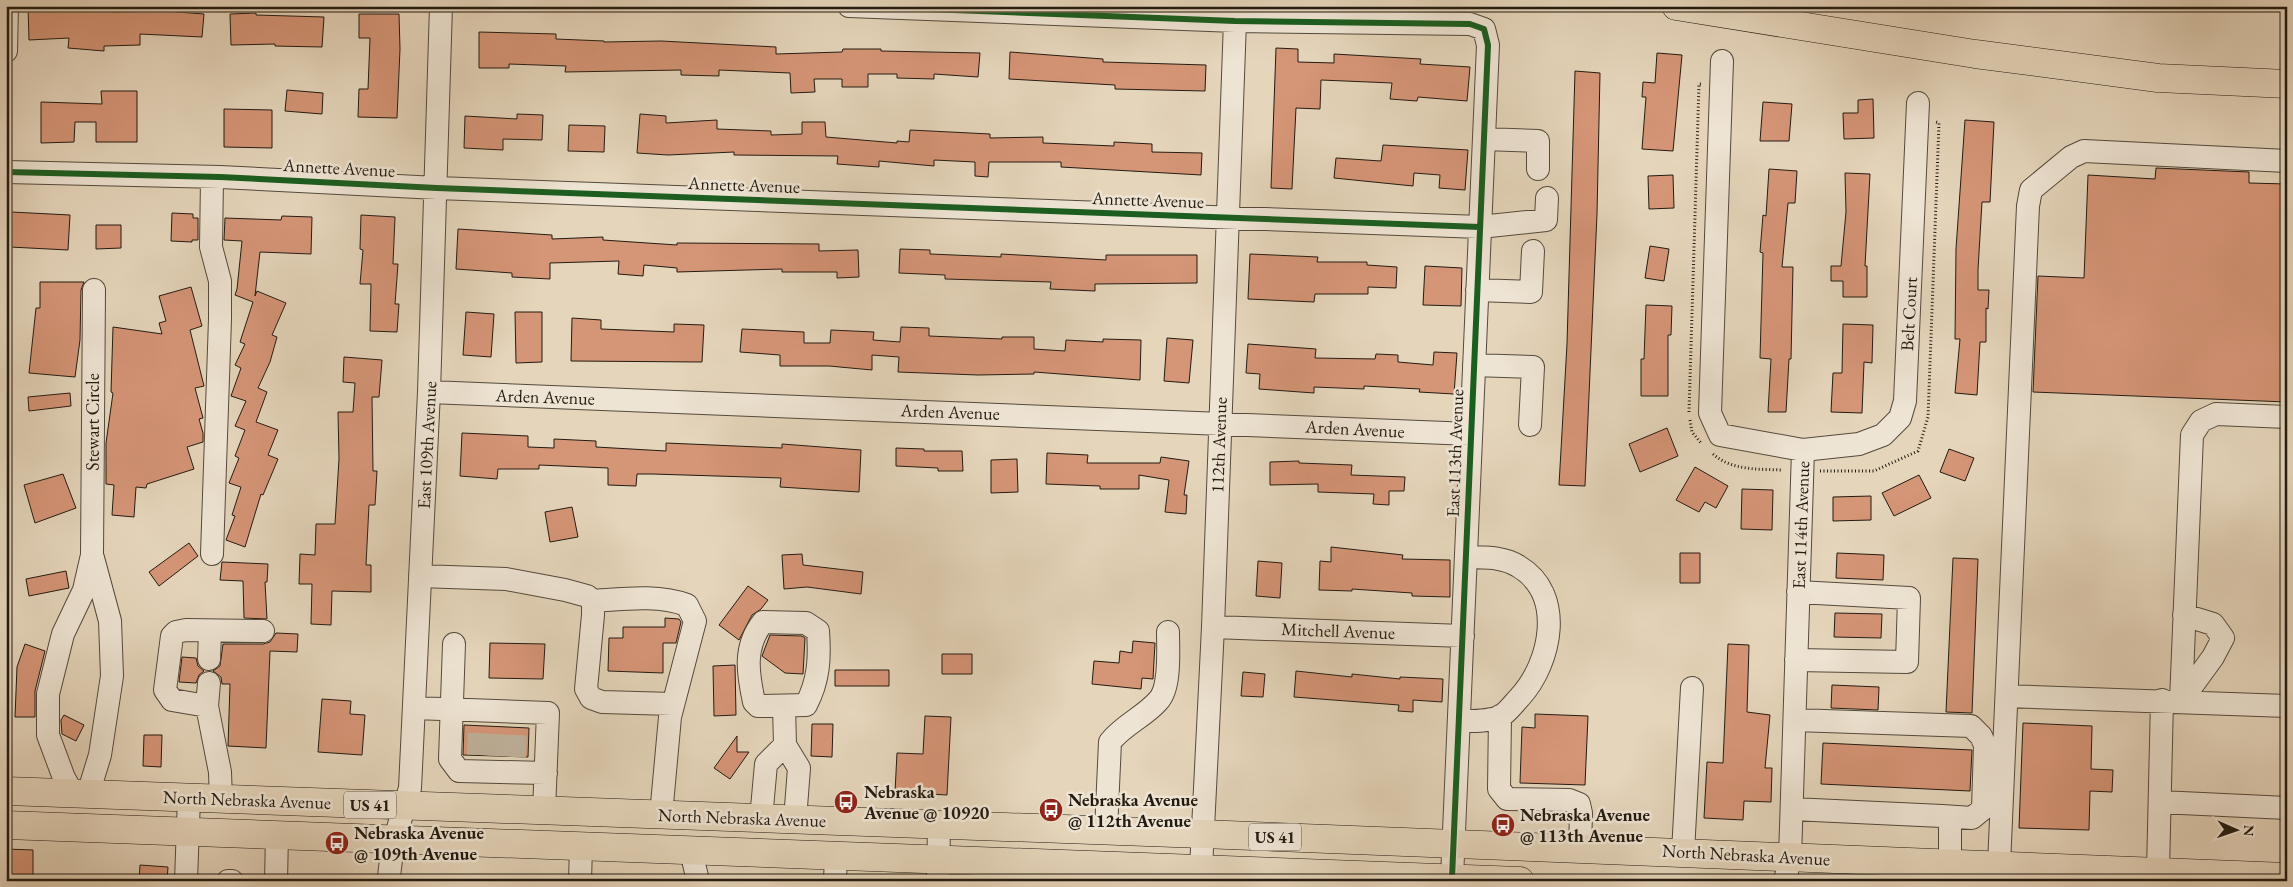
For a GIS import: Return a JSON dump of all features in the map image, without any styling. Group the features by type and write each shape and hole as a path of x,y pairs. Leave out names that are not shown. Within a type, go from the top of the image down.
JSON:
{"main road":[{"path":"1676,6 1965,52 2149,77 2287,84"},
{"name":"North Nebraska Avenue","path":"6,791 1683,852 1787,869 1950,864 2000,865 2154,876 2287,877"},
{"path":"691,851 692,816"},
{"name":"North Nebraska Avenue","path":"6,825 691,851 836,868 1144,874 1201,868 1267,876 1452,878 1520,881"},
{"path":"1481,880 1483,845"}],"street":[{"path":"6,51 7,6"},
{"name":"East 109th Avenue","path":"389,881 389,865 410,788 429,392 437,188 441,6"},
{"path":"849,6 1235,21"},
{"name":"East 113th Avenue","path":"1235,21 1470,24 1484,29 1488,45 1452,878"},
{"name":"112th Avenue","path":"1201,868 1235,21"},
{"name":"East 114th Avenue","path":"1722,61 1710,413 1720,435 1803,450 1792,809 1787,869"},
{"name":"Belt Court","path":"1803,450 1859,444 1883,436 1900,418 1905,401 1918,104"},
{"path":"1484,139 1538,141 1538,169"},
{"path":"2000,865 2028,206 2031,190 2071,157 2084,151 2287,161"},
{"name":"Annette Avenue","path":"6,172 212,178 1480,227 1546,220 1546,198"},
{"path":"212,178 211,247 220,281 212,554"},
{"path":"1477,290 1531,292 1533,251"},
{"name":"Stewart Circle","path":"92,555 110,621 112,676 100,755 80,794 64,778 48,735 48,694 63,634 84,590 92,555 94,290"},
{"path":"1474,365 1533,367 1530,425"},
{"name":"Arden Avenue","path":"429,392 1471,434"},
{"path":"2154,876 2160,802 2184,616 2192,434 2201,421 2216,414 2287,417"},
{"path":"1459,722 1478,721 1500,716 1532,684 1542,664 1549,640 1545,600 1537,582 1518,566 1497,558 1466,557"},
{"path":"420,576 506,578 565,590 587,596 593,601 638,598 678,601 687,605 696,620 670,717 661,815"},
{"path":"1796,660 1907,662 1908,644 1909,598 1798,592"},
{"path":"593,601 586,689 591,698 602,702 673,704"},
{"path":"2172,701 2213,657 2224,638 2213,624 2184,616"},
{"name":"Mitchell Avenue","path":"1212,627 1463,636"},
{"path":"221,800 220,772 208,694 172,700 165,690 172,636 176,632 186,630 210,632 263,631"},
{"path":"209,659 210,632"},
{"path":"1106,831 1110,742 1117,733 1160,700 1166,683 1168,632"},
{"path":"454,644 450,758 459,771 496,764 546,773"},
{"path":"1683,852 1692,688"},
{"path":"2007,696 2287,706"},
{"path":"784,706 785,745 799,768 795,820"},
{"path":"414,708 451,709 497,719 548,713 544,811"},
{"path":"1500,716 1500,789 1508,799 1568,800 1579,804 1581,813 1580,849"},
{"path":"1792,809 1972,818 1983,809 1985,746 1981,736 1971,726 1795,720"},
{"path":"761,818 766,764 785,745"},
{"path":"186,881 190,798"},
{"path":"2160,802 2287,808"},
{"path":"1942,816 1950,820 1950,864"},
{"path":"938,870 939,825"},
{"path":"276,881 277,836"},
{"path":"580,881 581,846"},
{"path":"691,851 698,881"}],"building":[{"path":"28,6 57,6 115,12 164,11 204,14 202,37 140,34 140,45 104,46 104,51 68,48 69,38 29,40"},
{"path":"256,13 256,15 324,17 322,47 275,46 275,44 231,45 230,14"},
{"path":"359,14 399,14 400,49 397,118 358,117 359,89 368,89 370,38 359,38"},
{"path":"479,32 556,34 556,39 604,42 661,41 776,47 776,54 842,52 843,49 980,53 978,77 934,74 934,79 897,78 897,74 868,74 868,87 842,87 842,79 814,79 815,92 791,93 790,73 719,70 719,76 681,75 681,70 565,72 566,66 509,64 509,68 479,68"},
{"path":"1276,48 1298,49 1298,62 1334,63 1334,54 1421,59 1420,64 1470,67 1467,101 1418,97 1417,101 1390,99 1392,83 1321,80 1320,109 1296,108 1292,189 1271,188"},
{"path":"1010,52 1103,59 1103,62 1206,65 1205,91 1115,89 1115,85 1009,79"},
{"path":"1657,53 1682,55 1673,151 1642,149 1646,97 1642,97 1643,82 1655,83"},
{"path":"1575,71 1600,73 1597,214 1585,486 1559,485 1567,344"},
{"path":"287,90 323,93 322,114 285,111"},
{"path":"101,91 137,91 137,142 96,142 96,122 75,122 74,142 41,143 41,102 102,104"},
{"path":"1873,99 1874,138 1844,139 1843,113 1858,113 1858,100"},
{"path":"1763,102 1792,104 1789,141 1760,141"},
{"path":"224,109 272,110 272,148 224,147"},
{"path":"517,114 543,115 542,140 503,139 503,150 464,148 465,116 517,119"},
{"path":"640,114 666,116 666,123 717,120 717,129 771,131 771,135 802,134 802,122 825,122 826,137 897,143 897,141 909,142 910,130 990,134 990,138 1043,137 1043,143 1114,146 1114,142 1152,144 1152,152 1202,153 1201,175 1061,167 1061,162 989,162 988,177 975,176 975,162 934,160 934,166 879,161 879,167 837,164 838,156 734,155 734,152 668,155 637,153"},
{"path":"1965,120 1994,122 1990,202 1982,202 1978,290 1989,290 1988,309 1986,308 1986,342 1980,342 1977,395 1955,393 1960,339 1955,339 1956,249"},
{"path":"569,125 605,126 604,152 568,151"},
{"path":"1383,145 1468,150 1465,190 1439,188 1440,175 1414,173 1413,186 1334,178 1336,158 1381,161"},
{"path":"2156,168 2249,172 2249,183 2287,184 2287,402 2033,392 2038,276 2084,278 2088,175 2155,179"},
{"path":"1769,169 1797,171 1795,203 1788,203 1782,267 1793,267 1791,359 1789,359 1786,412 1768,412 1771,359 1760,358 1763,253 1760,252 1763,215 1766,216"},
{"path":"1845,173 1870,174 1865,266 1867,266 1867,297 1843,297 1843,281 1831,281 1831,266 1841,266 1846,212"},
{"path":"1673,175 1674,208 1649,209 1648,176"},
{"path":"11,212 70,215 68,250 10,247"},
{"path":"172,213 193,214 193,218 198,218 198,240 192,240 192,242 171,241"},
{"path":"361,215 395,217 393,264 398,264 395,304 399,304 397,332 370,331 371,284 360,284 363,250 360,249"},
{"path":"282,216 312,217 311,254 260,252 255,296 257,291 286,303 272,335 277,337 270,362 258,388 267,392 256,422 278,430 268,455 278,459 263,495 261,494 245,547 226,540 235,516 232,515 241,487 229,483 239,458 235,456 245,430 235,426 246,401 231,396 241,368 235,365 245,344 240,342 253,302 235,295 242,241 224,240 225,218 281,220"},
{"path":"96,225 121,225 121,248 96,249"},
{"path":"458,229 552,235 552,239 603,237 603,240 677,245 677,243 819,244 819,251 858,250 859,277 837,278 837,272 782,272 782,269 677,272 677,268 644,265 643,276 618,274 619,261 550,263 550,279 512,277 512,273 456,269"},
{"path":"1650,246 1669,249 1664,281 1645,278"},
{"path":"900,249 930,250 930,254 1001,257 1001,254 1106,260 1106,255 1197,255 1197,283 1095,284 1095,291 1050,289 1051,282 945,279 945,275 899,273"},
{"path":"1250,254 1318,257 1317,262 1367,262 1367,265 1397,267 1396,288 1368,287 1368,294 1315,294 1314,302 1248,299"},
{"path":"1425,266 1462,268 1461,306 1423,305"},
{"path":"40,282 84,282 81,290 80,340 75,377 29,373 36,308 40,308"},
{"path":"191,287 202,326 190,330 204,386 195,388 203,418 199,419 203,433 203,442 187,447 194,469 147,484 146,488 136,487 134,517 112,515 114,485 106,484 106,443 113,393 111,392 113,327 162,334 159,323 166,321 159,296"},
{"path":"1646,305 1672,306 1671,335 1668,335 1668,396 1641,396 1641,359 1644,359"},
{"path":"466,312 494,314 491,357 463,355"},
{"path":"515,312 542,312 542,362 516,363"},
{"path":"572,318 601,320 601,329 674,332 674,324 704,325 702,362 571,361"},
{"path":"1843,324 1873,325 1872,363 1864,362 1862,413 1831,412 1833,373 1842,373"},
{"path":"901,327 929,328 929,336 1002,339 1002,337 1034,337 1034,349 1065,351 1066,340 1103,342 1103,339 1141,340 1140,380 1034,372 1034,374 978,375 898,372 899,357 872,355 872,370 829,366 780,366 780,355 740,352 742,329 804,332 804,343 830,343 831,330 874,332 873,340 900,342"},
{"path":"1167,338 1193,340 1189,383 1164,381"},
{"path":"1248,344 1316,349 1315,358 1375,359 1376,354 1398,355 1398,362 1433,365 1434,352 1457,353 1454,394 1419,392 1420,389 1364,386 1364,389 1314,387 1314,393 1259,389 1260,374 1246,373"},
{"path":"344,357 382,360 379,397 372,397 373,471 377,471 375,505 369,505 366,565 371,565 371,592 332,591 331,625 311,624 312,584 299,584 300,554 315,555 316,524 335,524 339,459 338,412 353,412 355,383 343,382"},
{"path":"70,393 71,406 29,411 28,397"},
{"path":"1667,428 1678,456 1640,472 1629,444"},
{"path":"462,433 528,436 528,447 554,448 554,439 596,441 596,447 666,451 666,443 782,448 782,444 861,450 859,492 780,487 781,478 652,474 637,474 636,486 608,485 608,468 539,465 539,469 498,469 497,479 460,476"},
{"path":"896,448 924,449 924,451 962,451 963,471 938,471 938,468 896,466"},
{"path":"1949,449 1974,458 1965,481 1940,472"},
{"path":"1047,453 1088,455 1087,463 1160,463 1161,457 1189,461 1184,495 1187,495 1186,514 1165,512 1169,480 1139,475 1139,489 1100,489 1100,486 1046,484"},
{"path":"1017,459 1018,492 991,493 991,460"},
{"path":"1299,461 1299,463 1352,465 1351,475 1405,477 1404,491 1389,491 1389,505 1373,504 1374,494 1318,492 1318,484 1270,485 1270,462"},
{"path":"1695,467 1728,486 1716,508 1705,502 1699,512 1676,500"},
{"path":"63,474 76,508 35,523 24,485"},
{"path":"1919,475 1931,498 1894,516 1882,493"},
{"path":"1742,489 1773,490 1772,530 1741,529"},
{"path":"1871,496 1871,520 1833,521 1833,497"},
{"path":"572,507 578,537 550,542 545,512"},
{"path":"189,543 198,556 159,586 149,572"},
{"path":"1331,547 1403,555 1402,559 1450,560 1450,597 1412,596 1412,593 1352,589 1352,591 1319,590 1320,561 1331,562"},
{"path":"1680,553 1700,553 1700,583 1680,583"},
{"path":"1837,553 1884,555 1883,580 1836,578"},
{"path":"802,554 803,565 863,572 861,594 807,587 784,589 782,555"},
{"path":"1953,558 1978,559 1972,713 1946,712"},
{"path":"1258,561 1282,563 1280,598 1256,596"},
{"path":"222,562 268,564 267,582 265,582 267,619 244,618 243,581 220,580"},
{"path":"66,571 69,588 29,596 26,579"},
{"path":"748,586 768,600 761,609 752,615 739,640 719,625"},
{"path":"1835,613 1882,614 1881,638 1834,637"},
{"path":"665,618 679,619 681,622 676,643 663,643 663,673 608,671 609,638 623,638 623,627 665,627"},
{"path":"276,633 298,634 297,652 270,651 266,748 228,746 230,684 222,684 221,677 213,671 220,666 223,644 263,644 270,642"},
{"path":"770,635 802,636 805,638 803,674 785,673 762,656"},
{"path":"1133,641 1155,643 1153,679 1142,678 1141,689 1092,684 1094,661 1119,663 1120,651 1132,653"},
{"path":"490,643 545,644 543,679 489,678"},
{"path":"25,644 45,651 35,691 35,717 15,717 17,667"},
{"path":"1728,644 1749,645 1747,712 1770,715 1765,768 1772,768 1771,802 1744,801 1743,820 1704,818 1707,762 1723,763"},
{"path":"942,654 972,654 972,674 942,674"},
{"path":"182,657 196,658 198,666 204,671 199,675 196,683 179,682"},
{"path":"735,665 736,715 714,716 713,666"},
{"path":"835,670 889,670 889,686 835,686"},
{"path":"1296,671 1352,677 1352,674 1400,679 1400,677 1443,679 1442,702 1413,700 1413,712 1398,711 1399,705 1294,697"},
{"path":"1243,672 1265,674 1263,697 1241,696"},
{"path":"1832,685 1879,687 1878,710 1831,708"},
{"path":"322,699 351,701 350,714 365,715 362,755 318,752"},
{"path":"1535,714 1588,716 1585,785 1520,783 1522,727 1535,728"},
{"path":"64,715 84,725 76,741 62,734 61,720"},
{"path":"925,716 951,717 947,795 895,792 897,753 923,754"},
{"path":"2023,723 2092,726 2091,769 2113,770 2112,792 2090,791 2089,830 2019,828"},
{"path":"812,724 833,724 832,757 811,756"},
{"path":"464,725 529,728 528,757 463,755"},
{"path":"144,735 162,735 161,767 143,766"},
{"path":"737,736 737,752 749,752 730,779 714,768"},
{"path":"1823,743 1972,750 1970,791 1821,784"},
{"path":"6,849 33,850 33,881 6,881"},
{"path":"140,865 168,867 167,881 139,881"}],"tunnel":[{"path":"478,755 479,726"},
{"path":"495,756 496,727"},
{"path":"515,757 516,728"}],"cycle path":[{"path":"849,6 1235,21 1470,24 1484,29 1488,45 1452,878"},
{"path":"6,172 220,177 437,188 1480,227"}],"place":[{"name":"Nebraska Avenue @ 10920","path":"846,802"},
{"name":"Nebraska Avenue @ 112th Avenue","path":"1051,810"},
{"name":"Nebraska Avenue @ 113th Avenue","path":"1503,825"},
{"name":"Nebraska Avenue @ 109th Avenue","path":"337,843"}]}
